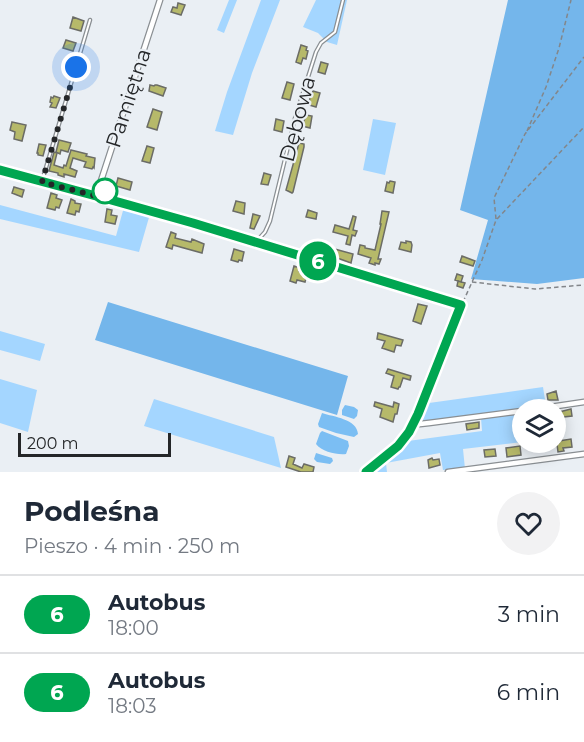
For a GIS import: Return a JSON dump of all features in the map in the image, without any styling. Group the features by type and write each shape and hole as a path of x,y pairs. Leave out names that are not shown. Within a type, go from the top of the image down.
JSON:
{"street":[{"name":"Pamiętna","path":"96,196 160,0"},
{"path":"0,170 193,223 461,305 414,423 404,439 366,472"},
{"path":"566,405 584,402"},
{"path":"414,423 512,412"},
{"path":"448,472 584,454"}],"lane":[{"name":"Dębowa","path":"256,242 265,232 270,221 295,118 316,49 321,42 335,32 343,0"},
{"path":"42,182 90,20"},
{"path":"99,188 105,191 104,198"}],"path":[{"path":"496,220 494,198 546,87 571,0"},
{"path":"525,134 584,57"},
{"path":"461,305 482,260 496,220 584,127"},
{"path":"472,282 535,289 584,285"}],"shaded area":[{"path":"229,0 237,0 224,33 217,30"},
{"path":"261,0 280,0 252,73 233,135 215,131 227,92"},
{"path":"316,0 347,0 337,45 327,42 318,33 303,27"},
{"path":"508,0 584,0 584,278 537,284 471,279 488,220 460,210"},
{"path":"373,119 396,123 385,175 363,170"},
{"path":"0,205 116,236 124,207 150,214 139,252 0,219"},
{"path":"108,302 348,376 337,415 95,340"},
{"path":"0,331 45,344 40,361 0,350"},
{"path":"0,379 37,390 28,432 0,423"},
{"path":"543,387 545,399 512,399 512,443 463,449 465,469 443,470 440,453 386,463 387,472 371,472 408,441 482,431 481,418 417,426 429,403"},
{"path":"154,399 274,437 281,468 144,426"},
{"path":"345,405 358,410 354,419 342,415"},
{"path":"322,413 349,422 357,429 358,434 354,437 319,427"},
{"path":"322,431 348,441 346,454 330,452 319,447 316,444"},
{"path":"316,453 332,458 333,461 330,464 317,462 314,459"}],"building":[{"path":"178,3 185,5 181,15 171,12 173,7 177,8"},
{"path":"73,17 84,21 81,31 70,28"},
{"path":"66,40 76,43 73,51 63,48"},
{"path":"301,45 307,47 308,51 306,59 303,58 301,64 296,62"},
{"path":"321,62 328,64 325,74 318,72"},
{"path":"287,82 294,84 290,100 282,98"},
{"path":"150,85 166,88 163,96 149,91"},
{"path":"313,91 320,93 316,107 309,105"},
{"path":"51,97 60,98 56,108 50,107"},
{"path":"153,109 162,112 157,130 147,127"},
{"path":"306,115 312,116 310,128 302,126"},
{"path":"276,119 284,121 282,132 274,130"},
{"path":"12,122 26,125 22,141 14,139 15,132 10,130"},
{"path":"59,140 71,143 68,152 61,150 60,154 56,152"},
{"path":"299,143 304,144 304,147 292,193 286,190"},
{"path":"39,144 46,145 43,156 37,153"},
{"path":"147,146 154,148 150,163 142,161"},
{"path":"71,150 95,158 94,168 84,167 86,162 73,158 70,168 77,171 75,177 64,174 64,177 49,171 54,152 57,153 54,165 63,168 64,165 66,166"},
{"path":"264,173 271,175 268,185 261,184"},
{"path":"118,178 132,182 130,190 116,186"},
{"path":"387,182 395,182 393,193 385,191"},
{"path":"14,187 24,190 22,197 12,193"},
{"path":"51,193 62,200 59,208 56,207 55,210 47,208"},
{"path":"71,199 81,204 79,212 76,211 75,215 67,213"},
{"path":"236,201 245,203 244,214 233,211"},
{"path":"107,209 112,210 111,215 117,216 115,224 105,222"},
{"path":"308,210 317,213 316,219 306,217"},
{"path":"382,211 389,212 378,259 381,259 379,264 375,263 375,265 369,263 371,258 358,254 360,245 375,250"},
{"path":"253,214 260,216 254,229 250,228"},
{"path":"353,216 356,217 353,230 357,231 355,236 352,235 350,245 346,244 348,236 333,232 335,225 349,229"},
{"path":"171,232 176,234 175,238 191,242 192,239 204,244 202,253 173,245 172,249 166,247"},
{"path":"406,241 411,242 411,252 399,249 401,242 406,243"},
{"path":"331,248 353,254 351,263 329,255"},
{"path":"234,249 244,252 242,261 231,260"},
{"path":"462,256 475,261 473,266 460,262"},
{"path":"294,266 307,274 305,282 290,281"},
{"path":"457,274 463,276 461,282 465,283 463,288 457,286 458,281 455,280"},
{"path":"418,304 427,306 421,324 413,321"},
{"path":"378,333 403,340 401,346 396,345 394,352 382,348 385,341 377,339"},
{"path":"388,369 411,376 410,380 403,378 398,389 391,387 394,376 386,373"},
{"path":"556,391 558,399 548,399 547,394"},
{"path":"375,402 393,407 394,402 399,404 393,422 380,417 382,409 374,406"},
{"path":"571,409 572,416 566,417 566,410"},
{"path":"479,422 479,428 467,430 466,424"},
{"path":"571,439 572,447 566,448 566,440"},
{"path":"512,447 512,453 521,453 521,455 507,457 506,448"},
{"path":"495,449 496,456 485,457 484,450"},
{"path":"289,456 295,458 293,464 302,468 304,464 314,467 313,472 301,472 286,467"},
{"path":"432,458 433,460 439,459 440,465 429,468 428,460"}],"bus line":[{"name":"6","path":"0,170 96,196 99,188 105,191 104,198 461,305 409,432 398,446 366,472"}],"route":[{"path":"76,67 42,182 96,196 99,188 105,191"}]}
